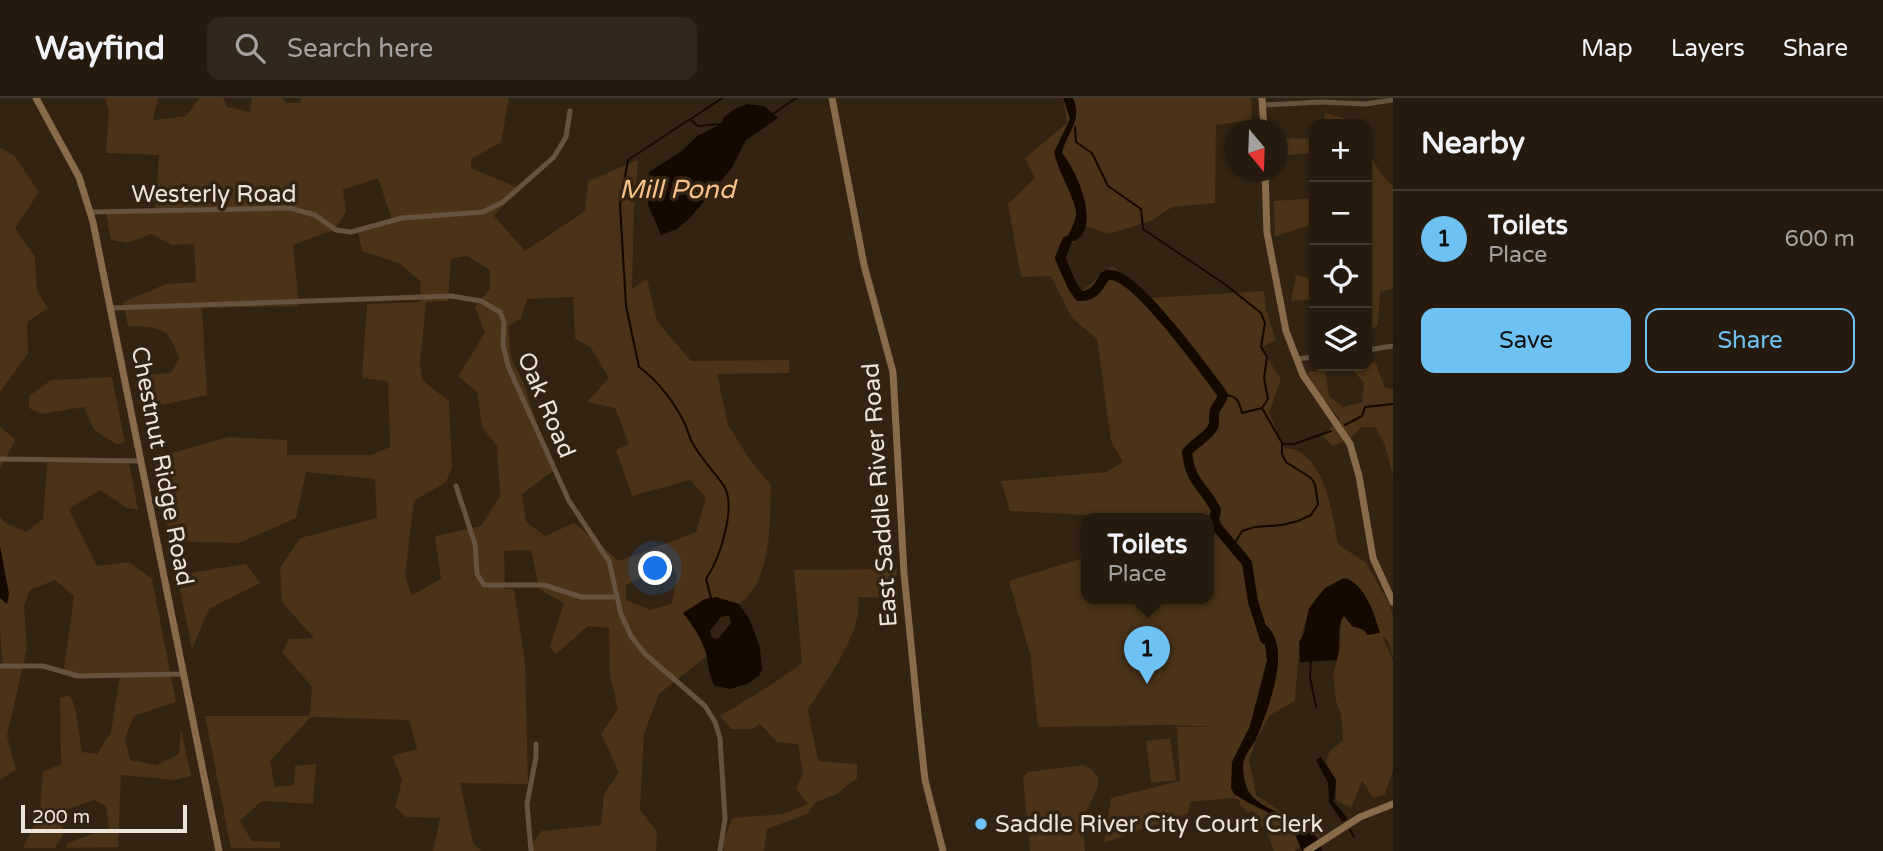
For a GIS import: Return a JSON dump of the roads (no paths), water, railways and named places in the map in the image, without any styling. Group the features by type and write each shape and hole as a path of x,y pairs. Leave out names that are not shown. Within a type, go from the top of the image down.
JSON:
{"main road":[{"name":"Chestnut Ridge Road","path":"36,98 71,160 91,212 219,851"},
{"name":"East Saddle River Road","path":"832,98 862,255 893,372 904,573 918,715 925,780 943,851"},
{"path":"1265,182 1267,233 1281,313 1296,359 1313,392 1349,444 1359,476 1373,558 1393,601"},
{"path":"1307,851 1360,817 1393,804"}],"street":[{"path":"1263,102 1365,104 1393,100"},
{"name":"Westerly Road","path":"91,212 289,208 315,215 336,230 351,232 402,218 478,213 503,202 554,157 566,137 570,111"},
{"name":"Oak Road","path":"111,308 451,296 470,298 500,312 505,322 503,344 508,366 569,500 609,561 625,625 637,645 698,700 715,722 720,738 726,818 720,851"},
{"path":"1372,348 1393,346"},
{"path":"1296,359 1309,358"},
{"path":"0,459 141,461"},
{"path":"456,486 475,544 478,579 484,584 544,585 581,597 617,597"},
{"path":"0,666 43,666 78,677 183,674"},
{"path":"531,851 527,804 536,744"}],"water":[{"path":"1063,98 1073,98 1076,114 1062,153 1083,193 1087,216 1082,235 1068,244 1066,254 1060,253 1073,226 1076,210 1054,152 1070,119"},
{"name":"Mill Pond","path":"747,104 764,106 778,118 746,140 732,168 690,218 677,229 661,235 648,205 649,172 682,151 697,136 721,124 724,117 733,110"},
{"path":"0,546 9,594 7,604 0,598"},
{"path":"1344,578 1358,586 1363,593 1380,633 1367,635 1364,630 1352,626 1344,616 1340,625 1337,660 1300,662 1299,642 1304,634 1309,608 1325,588"},
{"path":"716,597 739,604 750,620 760,648 762,669 759,676 747,684 730,689 715,686 713,682 702,642 683,613 705,599","holes":["729,615 731,623 718,639 712,638 710,631 721,617"]},
{"path":"1266,625 1274,635 1278,648 1276,679 1257,737 1243,762 1245,783 1249,792 1266,807 1311,831 1318,839 1322,851 1302,851 1295,834 1283,825 1279,818 1234,794 1231,788 1232,762 1250,726 1267,660 1259,630"},
{"path":"1321,757 1336,780 1334,802 1348,819 1342,822 1329,802 1328,783 1316,760"}],"waterway":[{"path":"691,119 722,98"},
{"path":"773,114 796,98"},
{"path":"711,598 706,579 725,534 727,496 724,486 695,448 683,419 672,402 657,383 639,367 626,306 620,205 628,160 690,119 698,126 721,124"},
{"path":"1075,127 1076,142 1092,153 1108,186 1141,209 1143,229 1226,285 1261,313 1265,323 1261,347 1267,357 1264,378 1268,399 1262,408"},
{"path":"1067,241 1060,258 1079,296 1092,293 1105,276 1116,276 1127,283 1172,329 1223,395 1215,410 1211,430 1187,452 1194,478 1216,510 1214,520 1217,527 1247,563 1253,602 1265,639"},
{"path":"1223,395 1237,400 1242,413 1262,408 1282,443 1282,454 1286,462 1311,478 1315,484 1318,504 1311,515 1298,521 1242,531 1233,546"},
{"path":"1345,425 1362,416 1365,407 1393,404"},
{"path":"1283,444 1294,444 1331,431"},
{"path":"1311,660 1310,677 1316,707"},
{"path":"1350,830 1354,837"}],"place":[{"name":"Toilets","path":"1147,684"},
{"name":"Saddle River City Court Clerk","path":"981,824"}]}
